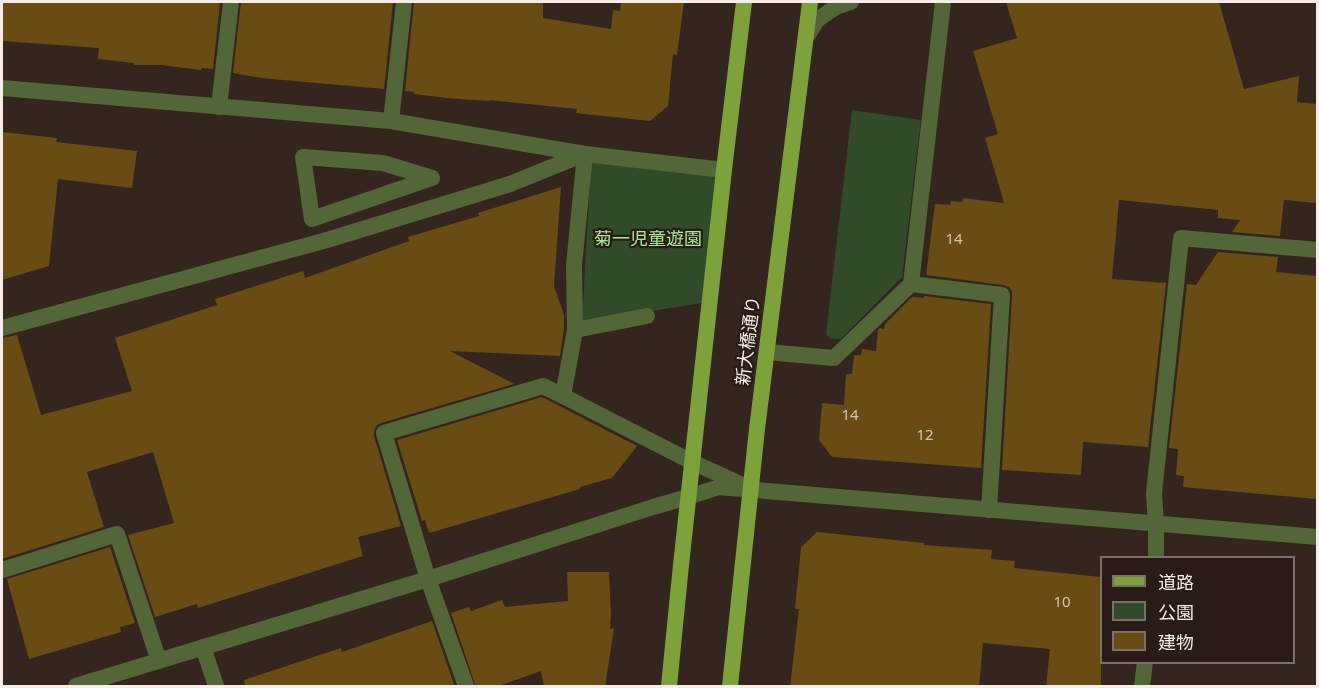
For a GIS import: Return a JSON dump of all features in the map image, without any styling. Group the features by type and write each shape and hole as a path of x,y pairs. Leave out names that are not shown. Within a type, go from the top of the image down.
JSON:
{"main road":[{"path":"669,687 744,2"},
{"name":"新大橋通り","path":"730,687 767,352 810,2"}],"street":[{"path":"219,107 231,2"},
{"path":"391,121 404,2"},
{"path":"807,36 818,20 836,7 851,2"},
{"path":"767,352 834,358 911,284 943,2"},
{"path":"2,88 391,121 585,154 724,170"},
{"path":"2,328 327,240 510,184 585,154"},
{"path":"563,396 575,330 574,265 585,154"},
{"path":"303,157 383,164 432,178 312,219 303,157"},
{"path":"1156,556 1154,493 1181,238 1317,250"},
{"path":"911,284 1002,295 989,510"},
{"path":"575,330 647,316"},
{"path":"466,687 428,579 384,434 543,386 692,462 751,489 1317,537"},
{"path":"76,687 653,507 688,497 720,499 751,489"},
{"path":"2,570 117,534 159,661"},
{"path":"203,647 216,687"},
{"path":"1142,687 1145,664"}],"green space":[{"path":"852,110 921,120 902,277 841,339 831,339 826,334"},
{"name":"菊一児童遊園","path":"591,162 716,176 702,303 582,322"}],"building":[{"path":"2,2 220,2 213,69 134,65 134,63 98,59 99,48 2,41"},
{"path":"241,2 393,2 384,89 261,78 233,73"},
{"path":"414,2 543,2 543,18 611,29 613,10 620,11 621,2 684,2 677,55 673,54 668,106 650,121 576,113 577,109 446,98 405,91"},
{"path":"1006,2 1219,2 1244,89 1299,76 1297,102 1317,104 1317,203 1284,200 1280,236 1232,232 1240,220 1218,218 1218,210 1119,200 1112,279 1166,283 1148,447 1083,442 1081,475 1002,470 1012,291 1003,285 926,275 935,204 950,205 951,201 962,202 963,198 1004,203 985,138 998,134 973,51 1017,38"},
{"path":"2,132 57,138 56,142 137,151 132,188 58,179 49,266 2,280"},
{"path":"561,187 554,286 564,315 560,356 450,351 514,384 376,426 374,436 401,526 358,537 363,556 198,608 197,604 155,617 128,535 174,523 153,452 87,472 104,527 2,559 2,338 17,335 41,415 132,391 115,338 217,305 215,299 303,271 305,278 409,241 408,237 479,216 478,213"},
{"path":"1218,252 1278,257 1276,272 1317,276 1317,499 1183,487 1184,476 1176,475 1178,449 1169,448 1187,284 1196,285"},
{"path":"924,296 991,304 981,468 832,457 819,440 822,403 844,405 846,374 852,374 854,355 861,355 862,349 876,351 878,330 884,329 885,324 912,297 924,298"},
{"path":"542,397 637,446 612,478 429,533 425,520 422,521 397,440"},
{"path":"817,532 924,543 924,545 992,550 991,559 1015,561 1014,568 1100,577 1101,687 1046,687 1050,649 983,643 979,687 790,687 799,609 795,609 801,547"},
{"path":"110,547 135,623 120,627 121,632 29,659 7,579"},
{"path":"567,572 609,572 610,629 614,628 605,687 544,687 541,671 496,687 476,687 451,613 469,607 471,611 502,600 505,607 568,601"},
{"path":"432,621 455,687 245,687 244,680 341,648 342,652"}]}
